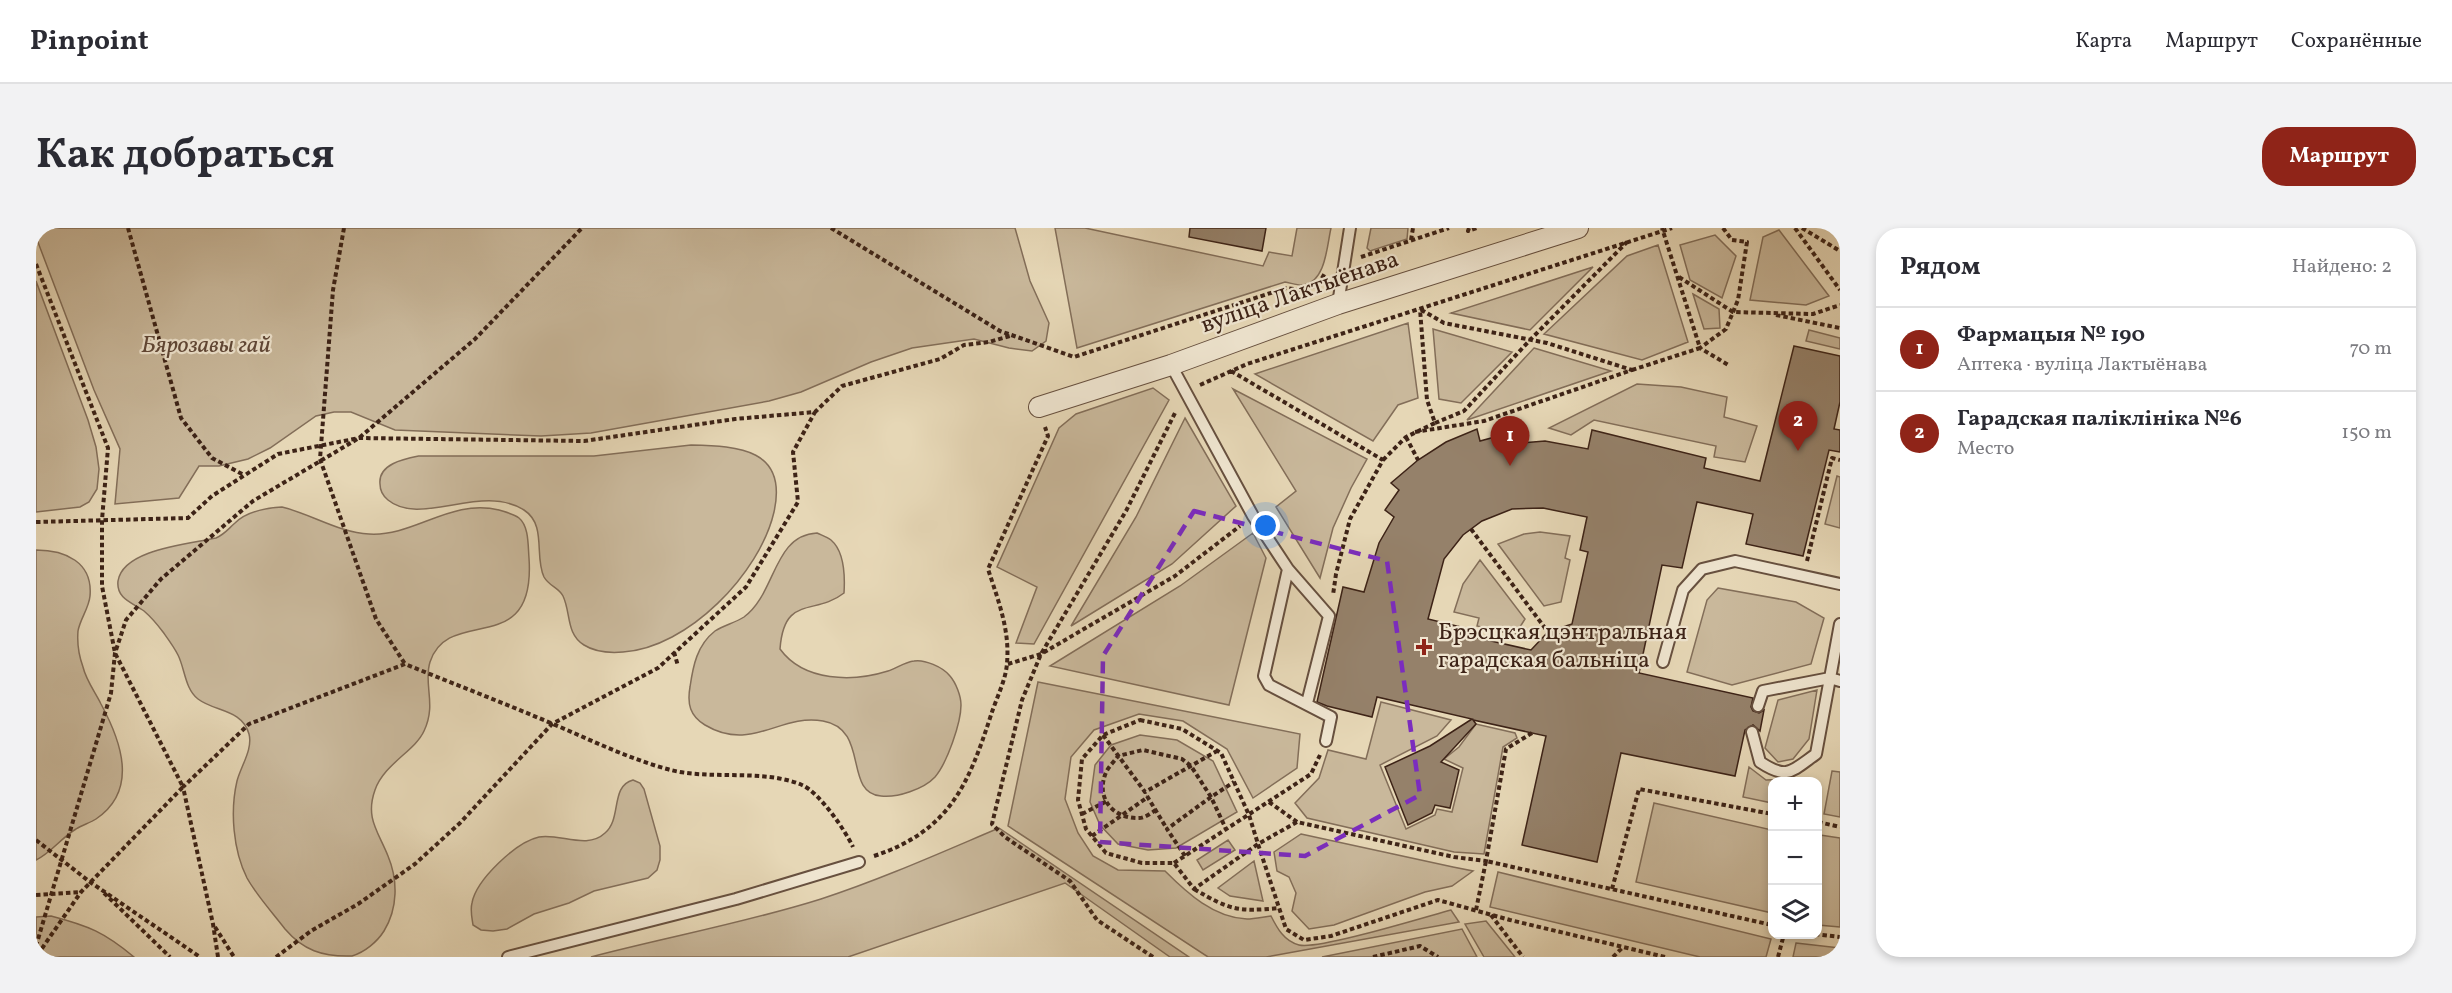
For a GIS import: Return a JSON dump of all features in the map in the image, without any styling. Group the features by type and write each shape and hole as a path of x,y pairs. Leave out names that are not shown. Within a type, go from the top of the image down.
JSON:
{"street":[{"name":"вуліца Лактыёнава","path":"1039,407 1171,365 1338,304 1578,228"}],"lane":[{"path":"1338,304 1350,228"},
{"path":"1171,365 1253,516 1288,569 1329,616 1307,703"},
{"path":"1663,662 1683,590 1702,569 1735,561 1840,584"},
{"path":"1288,569 1264,676 1269,685 1331,717 1326,741"},
{"path":"1752,732 1760,762 1776,772 1793,771 1816,754 1835,679 1840,624"},
{"path":"1758,706 1763,691 1835,679"},
{"path":"508,957 736,899 859,862"}],"path":[{"path":"129,228 181,418 212,458 244,476"},
{"path":"344,228 333,290 320,459 376,618 405,664 552,724 612,752 668,770 761,776 802,785 816,795 840,826 859,862 909,841 931,826 950,808 973,767 1008,664 1005,623 988,569 1048,436 1039,407"},
{"path":"36,946 111,693 115,652 126,620 160,579 253,501 320,459 359,438 475,339 582,228"},
{"path":"831,228 1000,331 1074,357 1286,288 1301,290 1318,285 1327,269 1449,228"},
{"path":"1411,240 1413,228"},
{"path":"1469,228 1468,231 1478,228"},
{"path":"1153,957 1097,920 1070,881 1005,837 992,824 1022,700 1041,654 1126,511 1186,392 1230,371 1662,229 1672,228"},
{"path":"1415,432 1484,421 1700,348 1725,329 1738,300 1748,242 1732,240 1723,228"},
{"path":"1795,228 1840,290"},
{"path":"1802,228 1840,251"},
{"path":"1662,229 1700,348 1730,366"},
{"path":"1329,616 1336,574 1350,519 1383,460 1406,437 1464,411 1529,341 1628,242"},
{"path":"36,264 108,448 102,520 102,586 115,652 183,787 218,957"},
{"path":"1677,276 1733,312 1813,314 1840,305"},
{"path":"1420,309 1444,323 1547,343 1632,370"},
{"path":"1420,309 1427,400 1435,423"},
{"path":"1764,313 1840,328"},
{"path":"276,957 311,931 358,904 415,864 460,823 552,724 658,668 746,587 798,502 793,452 815,412 842,386 940,359 964,345 989,342 1013,335"},
{"path":"1230,371 1383,460"},
{"path":"36,522 188,518 212,496 279,454 359,438 584,441 735,419 815,412"},
{"path":"1406,437 1418,460"},
{"path":"1804,576 1832,458 1840,460"},
{"path":"1008,664 1041,654 1175,576 1253,516"},
{"path":"1471,529 1548,632"},
{"path":"674,652 678,666"},
{"path":"36,957 90,882 183,787 249,724 405,664"},
{"path":"1326,741 1311,774 1249,815 1174,863 1142,863 1107,853 1086,829 1078,800 1082,759 1103,735 1140,720 1182,729 1221,753 1249,815 1286,929 1304,940 1331,936 1438,900 1665,957"},
{"path":"1476,910 1506,749 1532,733"},
{"path":"1103,735 1147,795 1185,856"},
{"path":"1156,810 1142,818 1121,816 1111,810 1102,792 1105,774 1118,756 1143,750 1182,759 1191,766 1211,797 1226,829"},
{"path":"1092,836 1147,795 1217,751"},
{"path":"1167,829 1234,782"},
{"path":"1612,889 1639,789 1768,813"},
{"path":"1082,814 1107,801"},
{"path":"1269,802 1298,822 1768,924"},
{"path":"1194,889 1258,844 1298,822"},
{"path":"1822,823 1840,827"},
{"path":"36,840 90,882 200,957"},
{"path":"1174,863 1194,889 1225,907 1250,911 1279,908"},
{"path":"95,885 170,957"},
{"path":"36,895 81,892"},
{"path":"1490,914 1523,957"},
{"path":"213,924 234,957"},
{"path":"1822,935 1840,937"},
{"path":"1778,957 1783,939"},
{"path":"1373,957 1419,946 1438,957"},
{"path":"1613,957 1624,947"}],"highlighted area":[{"path":"1194,511 1387,561 1420,795 1305,856 1100,842 1103,656"}],"green space":[{"name":"Бярозавы гай","path":"36,228 1015,228 1030,281 1049,323 1046,341 1032,351 974,339 912,348 871,362 801,392 769,401 591,433 541,436 395,430 351,412 334,412 316,416 270,448 248,459 219,466 199,466 179,498 115,504 120,449 94,390 36,237"},
{"path":"1055,228 1085,228 1263,266 1269,252 1292,256 1297,228 1331,228 1321,270 1311,282 1302,285 1285,282 1077,348"},
{"path":"1371,228 1408,228 1407,239 1370,251 1367,248"},
{"path":"1779,230 1829,296 1806,305 1750,300 1763,237"},
{"path":"1715,235 1736,256 1722,298 1690,280 1680,245"},
{"path":"1658,245 1688,342 1642,360 1544,334 1627,256"},
{"path":"1593,267 1530,330 1451,313"},
{"path":"36,281 88,420 96,447 99,469 97,489 89,502 80,507 36,512"},
{"path":"1693,294 1719,309 1720,328 1704,329"},
{"path":"1408,323 1418,398 1398,405 1373,441 1255,374"},
{"path":"1433,329 1512,352 1461,403 1439,399"},
{"path":"1809,330 1840,338 1840,349 1806,341"},
{"path":"1534,348 1611,371 1467,420"},
{"path":"1637,384 1681,387 1727,397 1724,417 1757,426 1745,462 1714,457 1716,446 1594,420 1571,435 1549,428"},
{"path":"1153,388 1169,400 1034,644 1016,643 1037,587 997,567 1059,428 1076,414"},
{"path":"1233,389 1367,459 1333,528 1320,578 1276,507 1296,491"},
{"path":"1185,418 1236,506 1172,564 1071,626 1136,517"},
{"path":"691,445 742,450 756,455 767,463 774,475 776,491 774,512 754,559 718,603 696,622 672,637 648,647 623,652 593,649 584,645 574,635 563,596 544,577 541,569 538,532 531,516 524,510 507,503 490,501 434,508 401,507 386,498 380,486 380,477 388,467 419,456 594,456"},
{"path":"1837,476 1840,477 1840,528 1825,524"},
{"path":"282,507 336,527 369,534 402,530 465,509 499,510 517,517 525,526 527,536 528,590 519,610 506,621 454,636 440,645 428,670 430,703 428,721 424,731 414,745 385,773 375,790 371,809 372,817 394,875 394,903 389,922 381,935 366,949 352,956 331,955 306,947 285,929 251,885 242,867 233,817 237,781 246,758 249,734 245,726 234,715 205,703 194,695 190,690 178,655 169,640 147,613 122,596 118,587 123,570 144,555 216,538 251,513"},
{"path":"1540,532 1570,536 1565,558 1570,560 1561,602 1544,606 1498,544 1524,534"},
{"path":"817,533 831,540 839,551 844,572 844,593 833,600 794,613 783,632 780,649 802,668 830,677 874,675 911,662 928,662 947,673 958,690 961,701 956,732 940,771 930,781 910,792 895,796 881,796 870,792 858,773 847,736 837,726 823,721 808,720 752,734 722,733 696,718 689,704 693,671 704,643 715,631 744,617 755,607 783,554 803,536"},
{"path":"1253,533 1266,558 1229,705 1050,666 1180,586"},
{"path":"36,550 57,552 67,556 75,560 87,574 90,596 78,631 79,654 86,677 115,734 120,749 122,780 118,794 109,807 96,819 78,828 36,860"},
{"path":"1480,560 1525,619 1515,635 1477,626 1479,618 1454,612 1463,584"},
{"path":"1718,588 1796,602 1824,618 1811,664 1732,685 1687,672 1707,600"},
{"path":"1038,682 1300,734 1297,768 1253,798 1227,749 1183,721 1139,714 1094,730 1071,757 1065,799 1078,833 1093,856 1118,870 1165,871 1192,896 1223,914 1247,919 1271,916 1285,937 1299,945 1327,943 1349,938 1451,910 1459,922 1266,957 1208,957 1008,826"},
{"path":"1817,690 1809,739 1793,759 1778,762 1765,748 1778,700"},
{"path":"1381,702 1451,720 1437,736 1380,765 1406,829 1435,815 1437,809 1452,812 1463,768 1444,759 1459,747 1476,724 1515,733 1517,738 1503,747 1484,854 1454,852 1307,818 1295,803 1319,778 1328,750 1366,759"},
{"path":"1140,735 1177,740 1213,761 1237,812 1176,848 1148,850 1118,844 1100,825 1090,802 1095,765 1111,745"},
{"path":"1749,767 1768,780 1768,802 1743,797"},
{"path":"1832,771 1840,772 1840,817 1824,814"},
{"path":"633,780 640,783 644,789 660,846 657,870 648,878 594,891 569,903 534,914 507,929 481,930 473,925 471,908 475,894 498,863 519,846 539,837 582,841 598,838 610,827 621,789"},
{"path":"1654,803 1768,829 1768,912 1636,882"},
{"path":"999,828 1189,957 1170,957 1065,883 848,957 591,957 821,899 889,874"},
{"path":"1301,834 1473,871 1452,886 1425,892 1334,925 1309,929 1292,911 1296,893 1289,877 1277,871 1274,852"},
{"path":"1822,835 1840,838 1840,927 1822,925"},
{"path":"1228,840 1235,850 1203,870 1197,860"},
{"path":"1254,861 1263,901 1230,896 1218,888"},
{"path":"1498,872 1771,939 1766,957 1700,957 1490,907"},
{"path":"51,916 96,931 114,941 134,957 36,957 36,917"},
{"path":"1486,921 1515,957 1484,957 1465,924"},
{"path":"1462,929 1477,957 1322,957"},
{"path":"1796,943 1840,948 1840,957 1793,957"}],"building":[{"path":"1190,228 1266,228 1262,251 1189,237"},
{"name":"Брэсцкая цэнтральная гарадская бальніца","path":"1794,346 1840,356 1840,402 1834,429 1840,430 1840,452 1829,450 1803,556 1746,544 1753,514 1697,502 1682,568 1662,565 1639,673 1753,698 1751,707 1753,711 1759,713 1764,710 1760,731 1753,725 1745,730 1735,776 1621,753 1597,862 1522,845 1546,736 1473,720 1476,724 1441,762 1459,770 1450,808 1435,805 1432,813 1408,825 1385,767 1430,746 1472,719 1377,697 1372,717 1317,702 1343,587 1364,592 1379,543 1394,517 1385,510 1399,490 1391,483 1418,460 1446,442 1477,429 1480,441 1506,434 1509,444 1545,441 1588,449 1592,430 1706,458 1704,468 1760,481","holes":["1543,508 1587,517 1580,550 1588,552 1572,624 1548,632 1531,650 1460,634 1461,627 1428,619 1444,559 1463,535 1482,521 1512,509"]}],"place":[{"name":"Гарадская паліклініка №6","path":"1798,451"},
{"name":"Фармацыя № 190","path":"1510,466"},
{"name":"Брэсцкая цэнтральная гарадская бальніца","path":"1424,647"}]}
